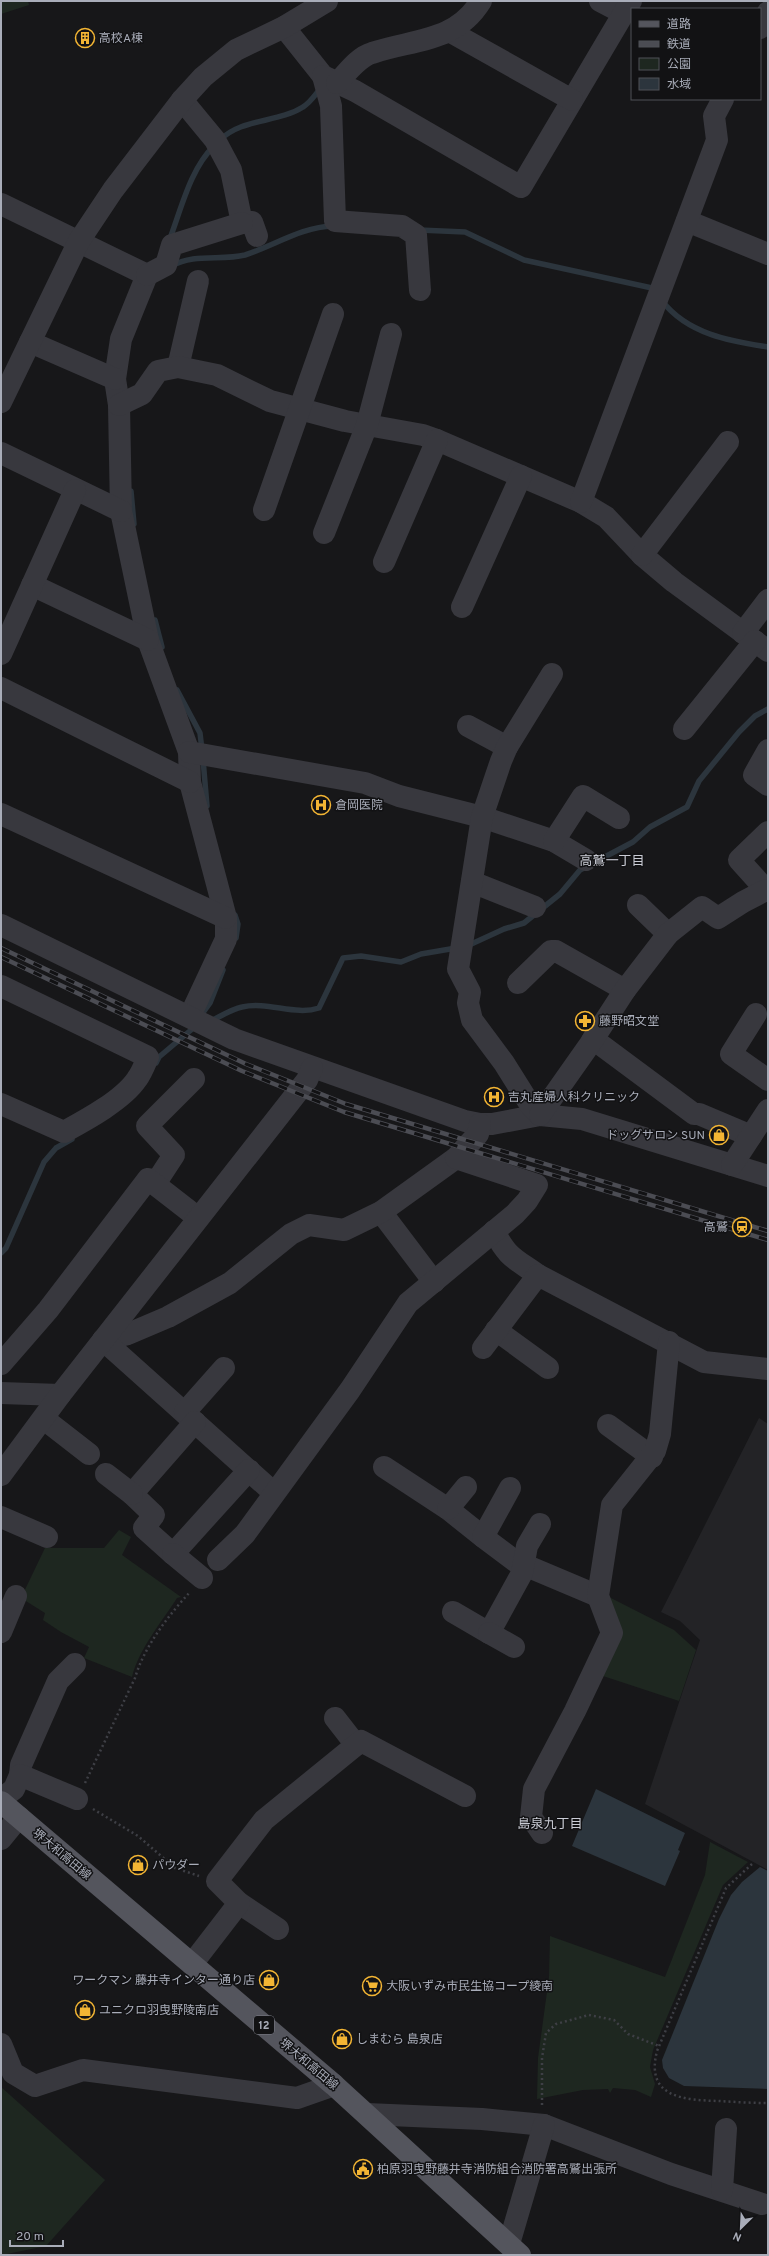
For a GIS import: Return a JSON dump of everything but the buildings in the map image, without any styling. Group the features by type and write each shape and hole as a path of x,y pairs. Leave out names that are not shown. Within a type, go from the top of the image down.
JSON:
{"main road":[{"name":"堺大和高田線","path":"1,1802 334,2084 514,2249"}],"street":[{"path":"1,402 79,241 113,190 182,100 203,77 236,50 284,27 327,1"},
{"path":"330,79 370,53 436,37 448,31 464,22 481,1"},
{"path":"284,27 330,79 521,187 627,7 600,1"},
{"path":"761,26 768,12"},
{"path":"448,31 572,100"},
{"path":"330,79 335,221 402,226 416,235 420,290"},
{"path":"182,100 215,140 231,170 249,230 172,245 166,265 147,275 121,339 115,379 119,405 121,512 148,640 189,752 190,782 226,918 226,939 190,1016"},
{"path":"580,502 717,140 714,116 722,100"},
{"path":"1,204 147,275"},
{"path":"687,221 768,254"},
{"path":"178,367 198,281"},
{"path":"264,510 301,409 333,314"},
{"path":"324,533 367,425 391,334"},
{"path":"30,342 115,379"},
{"path":"119,405 142,394 158,371 178,367 217,375 270,401 367,425 423,435 437,440 580,502 606,517 642,555 674,582 755,642"},
{"path":"384,562 437,440"},
{"path":"642,555 728,442"},
{"path":"1,454 121,512"},
{"path":"462,607 521,476"},
{"path":"1,654 75,490"},
{"path":"32,585 148,640"},
{"path":"684,729 755,642 768,600"},
{"path":"540,1115 531,1106 504,1063 472,1020 468,1003 470,992 458,969 460,953 465,938 482,817 501,761 552,674"},
{"path":"1,688 190,782"},
{"path":"468,726 508,747"},
{"path":"768,750 754,775 768,785"},
{"path":"189,752 365,783 399,796 482,817 554,841 586,860"},
{"path":"554,841 583,796 619,818"},
{"path":"1,814 226,918"},
{"path":"540,1115 593,1040 624,990 668,934 702,907 718,918 743,902 767,891 738,860 768,832"},
{"path":"472,882 535,907"},
{"path":"638,905 668,934"},
{"path":"1,925 234,1038 312,1068 465,1121 480,1124 540,1115 582,1119 768,1176"},
{"path":"518,983 551,951 556,951 624,990"},
{"path":"1,986 148,1057 136,1080 112,1102 94,1116 64,1132 1,1104"},
{"path":"756,1014 731,1054 768,1080"},
{"path":"593,1040 694,1114 699,1114 751,1136"},
{"path":"1,1475 44,1419 60,1395 197,1217 307,1080 312,1068"},
{"path":"155,1184 174,1155 147,1126 194,1079"},
{"path":"732,1165 768,1110"},
{"path":"103,1340 128,1334 168,1317 230,1283 291,1234 310,1225 344,1230 381,1212 456,1158 478,1134 480,1124"},
{"path":"218,1560 245,1534 274,1492 350,1390 408,1303 494,1231 527,1201 537,1185 456,1158"},
{"path":"37,1393 1,1365 48,1310 148,1179 197,1217"},
{"path":"381,1212 434,1282"},
{"path":"494,1231 504,1250 514,1259 538,1275 634,1326 669,1342 704,1362 768,1369"},
{"path":"483,1348 538,1275"},
{"path":"496,1330 548,1368"},
{"path":"103,1340 274,1492"},
{"path":"542,1833 531,1817 534,1789 575,1711 612,1633 598,1596 612,1505 652,1457 660,1434 669,1342"},
{"path":"132,1494 190,1417 224,1368"},
{"path":"1,1393 37,1393 60,1395"},
{"path":"44,1419 89,1454"},
{"path":"608,1425 652,1457"},
{"path":"384,1467 448,1509 515,1561 598,1596"},
{"path":"173,1554 249,1470"},
{"path":"106,1474 132,1494 154,1515 144,1528 202,1578"},
{"path":"448,1509 466,1487"},
{"path":"483,1537 510,1488"},
{"path":"1,1517 47,1537"},
{"path":"489,1633 525,1565 527,1546 540,1524"},
{"path":"1,1632 16,1596"},
{"path":"453,1612 514,1647"},
{"path":"1,1799 14,1789 20,1775 21,1765 58,1681 74,1664"},
{"path":"335,1718 356,1745"},
{"path":"278,1929 238,1903 217,1881 264,1820 361,1741 465,1796"},
{"path":"20,1775 77,1800"},
{"path":"1,1839 19,1817"},
{"path":"192,1964 238,1903"},
{"path":"1,2044 13,2073 35,2086 57,2080 83,2070 297,2098 334,2084"},
{"path":"366,2114 482,2119 544,2125 671,2174 762,2204"},
{"path":"514,2249 544,2125"},
{"path":"722,2190 726,2129"}],"path":[{"path":"202,1578 176,1608 140,1663 135,1678 77,1800 138,1836 175,1868 187,1874 217,1881"},
{"path":"752,1864 726,1888 659,2046 653,2065 658,2082 668,2092 685,2100 768,2103"},
{"path":"544,2125 540,2081 542,2058 546,2033 556,2024 589,2015 614,2020 628,2034 659,2046"}],"shaded area":[{"path":"759,1418 768,1424 768,1870 645,1804 700,1640 680,1621 661,1612"}],"green space":[{"path":"1,1 28,1 29,5 1,14"},
{"path":"119,1530 131,1537 122,1555 181,1597 177,1598 151,1636 140,1656 132,1677 84,1658 89,1647 61,1632 43,1620 45,1613 21,1598 45,1548 104,1548"},
{"path":"607,1596 674,1630 696,1650 679,1701 600,1675"},
{"path":"710,1842 748,1862 723,1885 653,2050 650,2067 655,2084 651,2097 635,2090 613,2088 610,2093 608,2089 583,2090 537,2099 538,2058 549,1977 550,1936 665,1977 705,1875"},
{"path":"1,2087 105,2180 46,2246 2,2255"}],"water":[{"path":"596,1789 685,1833 678,1850 680,1851 665,1886 572,1846"},
{"path":"760,1867 768,1871 768,2089 684,2086 669,2078 663,2068 662,2060 719,1919 731,1895 742,1882"}],"waterway":[{"path":"220,140 229,133 249,124 283,116 303,107 320,89"},
{"path":"169,241 192,178 206,155 214,146"},
{"path":"172,266 180,262 198,258 236,257 245,255 299,233 321,227 333,226"},
{"path":"419,230 465,232 524,260 652,288 655,292"},
{"path":"662,301 672,312 684,321 710,334 724,339 768,347"},
{"path":"131,491 134,524"},
{"path":"155,620 162,647"},
{"path":"177,690 200,733 202,750"},
{"path":"467,946 504,929 524,923 560,894 580,870 633,842 650,827 687,807 699,781 739,732 755,716 768,709"},
{"path":"203,759 207,806"},
{"path":"235,915 238,924 236,938"},
{"path":"211,1021 234,1009 242,1007 262,1006 291,1010 310,1010 319,1008 343,958 361,956 401,962 421,954 456,948"},
{"path":"202,1014 210,1003 223,970"},
{"path":"156,1063 159,1057 195,1025"},
{"path":"1,1253 6,1248 44,1162 56,1148 72,1139"}],"railway":[{"path":"1,948 246,1064 346,1104 768,1231"},
{"path":"1,957 242,1071 344,1112 768,1240"}],"place":[{"name":"高校A棟","path":"85,38"},
{"name":"倉岡医院","path":"321,805"},
{"name":"藤野昭文堂","path":"585,1021"},
{"name":"吉丸産婦人科クリニック","path":"494,1097"},
{"name":"ドッグサロン SUN","path":"719,1135"},
{"name":"高鷲","path":"742,1227"},
{"name":"パウダー","path":"138,1865"},
{"name":"ワークマン 藤井寺インター通り店","path":"269,1980"},
{"name":"大阪いずみ市民生協コープ綾南","path":"372,1986"},
{"name":"ユニクロ羽曳野陵南店","path":"85,2010"},
{"name":"しまむら 島泉店","path":"342,2039"},
{"name":"柏原羽曳野藤井寺消防組合消防署高鷲出張所","path":"363,2169"}],"district":[{"name":"高鷲一丁目","path":"612,860"},
{"name":"島泉九丁目","path":"550,1823"}]}
